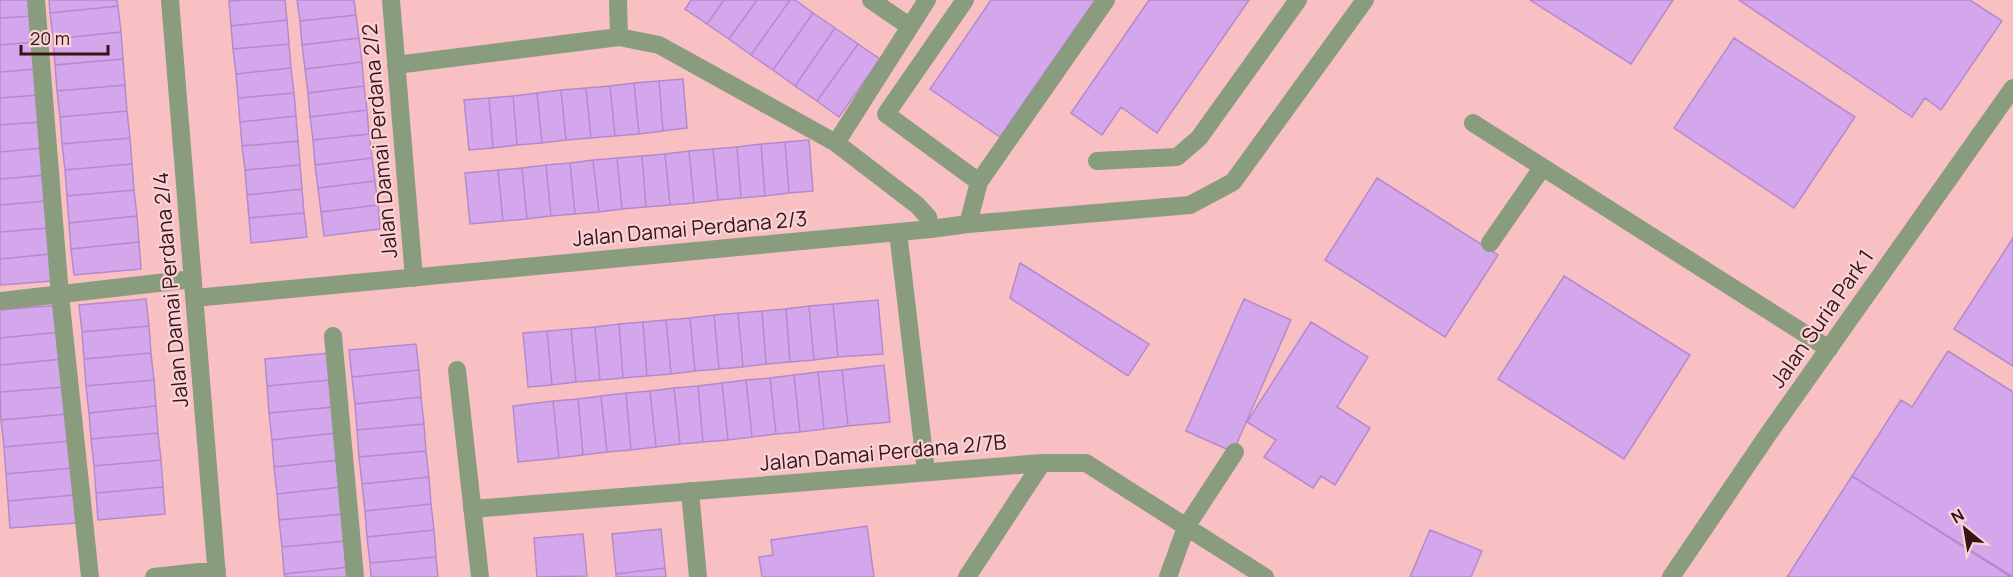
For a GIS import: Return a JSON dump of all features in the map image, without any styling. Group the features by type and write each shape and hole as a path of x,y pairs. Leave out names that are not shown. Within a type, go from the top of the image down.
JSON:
{"street":[{"path":"36,0 60,295 90,577"},
{"name":"Jalan Damai Perdana 2/4","path":"170,0 217,573"},
{"name":"Jalan Damai Perdana 2/2","path":"391,0 414,278"},
{"path":"618,0 619,37"},
{"path":"871,0 909,26"},
{"path":"836,143 927,0"},
{"path":"965,0 886,114 979,182"},
{"path":"968,224 979,182 1106,0"},
{"path":"1096,161 1177,158 1200,138 1298,0"},
{"name":"Jalan Damai Perdana 2/3","path":"194,298 1190,205 1233,182 1365,0"},
{"path":"396,65 619,37 659,45 836,143 916,205 928,217 931,229"},
{"name":"Jalan Suria Park 1","path":"1671,577 1769,433 2013,88"},
{"path":"1473,123 1828,349"},
{"path":"1490,243 1542,168"},
{"path":"898,232 926,472"},
{"path":"0,301 193,279"},
{"path":"333,336 355,577"},
{"path":"457,370 480,577"},
{"path":"1168,577 1186,527 1235,452"},
{"path":"967,577 1042,463"},
{"name":"Jalan Damai Perdana 2/7B","path":"472,509 1042,463 1086,463 1265,577"},
{"path":"690,491 698,577"},
{"path":"154,577 217,573"}],"building":[{"path":"0,0 31,0 33,16 0,18"},
{"path":"49,0 117,0 118,6 50,13"},
{"path":"285,0 287,20 231,26 229,1"},
{"path":"297,0 354,0 356,15 300,21"},
{"path":"691,0 724,0 707,24 685,9"},
{"path":"724,0 757,0 729,39 707,24"},
{"path":"757,0 790,0 751,55 729,39"},
{"path":"790,0 795,0 813,13 773,70 751,55"},
{"path":"991,0 1095,0 1000,137 930,89"},
{"path":"1149,0 1249,0 1157,133 1121,107 1102,135 1071,113"},
{"path":"1530,0 1673,0 1631,64"},
{"path":"1739,0 1970,0 2002,21 1941,110 1925,98 1912,117"},
{"path":"118,6 121,32 53,39 50,13"},
{"path":"813,13 835,28 795,86 773,70"},
{"path":"356,15 359,38 302,45 300,21"},
{"path":"33,16 35,42 0,45 0,18"},
{"path":"287,20 289,44 233,49 231,26"},
{"path":"835,28 858,44 817,101 795,86"},
{"path":"121,32 123,59 55,65 53,39"},
{"path":"359,38 362,62 305,69 302,45"},
{"path":"1734,38 1855,117 1794,208 1674,128"},
{"path":"35,42 36,69 0,72 0,45"},
{"path":"289,44 291,68 236,74 233,49"},
{"path":"858,44 880,59 839,117 817,101"},
{"path":"123,59 125,85 57,91 55,65"},
{"path":"362,62 364,86 308,93 305,69"},
{"path":"291,68 294,93 238,98 236,74"},
{"path":"36,69 38,95 0,98 0,72"},
{"path":"683,79 687,128 663,131 659,81"},
{"path":"659,81 663,131 639,134 634,83"},
{"path":"634,83 639,134 615,136 610,86"},
{"path":"125,85 127,111 60,117 57,91"},
{"path":"364,86 367,110 310,117 308,93"},
{"path":"610,86 615,136 591,138 586,88"},
{"path":"586,88 591,138 566,140 561,90"},
{"path":"561,90 566,140 542,143 537,93"},
{"path":"294,93 296,116 240,122 238,98"},
{"path":"537,93 542,143 517,145 513,96"},
{"path":"38,95 40,122 0,125 0,98"},
{"path":"513,96 517,145 493,148 489,98"},
{"path":"489,98 493,148 469,150 464,100"},
{"path":"367,110 369,134 313,140 310,117"},
{"path":"127,111 130,138 62,144 60,117"},
{"path":"296,116 298,141 242,146 240,122"},
{"path":"40,122 43,148 0,152 0,125"},
{"path":"369,134 372,158 315,165 313,140"},
{"path":"130,138 132,164 65,170 62,144"},
{"path":"809,140 813,191 789,193 785,142"},
{"path":"298,141 300,165 245,170 242,146"},
{"path":"785,142 789,193 765,196 761,144"},
{"path":"761,144 765,196 741,198 737,147"},
{"path":"737,147 741,198 718,200 713,149"},
{"path":"43,148 45,175 0,179 0,152"},
{"path":"713,149 718,200 694,203 689,151"},
{"path":"689,151 694,203 670,205 665,154"},
{"path":"665,154 670,205 646,207 642,156"},
{"path":"642,156 646,207 622,209 617,158"},
{"path":"372,158 375,181 318,188 315,165"},
{"path":"617,158 622,209 599,212 593,160"},
{"path":"593,160 599,212 575,214 570,163"},
{"path":"570,163 575,214 551,216 546,165"},
{"path":"132,164 134,190 67,196 65,170"},
{"path":"300,165 302,189 247,195 245,170"},
{"path":"546,165 551,216 527,219 522,168"},
{"path":"522,168 527,219 503,221 498,170"},
{"path":"498,170 503,221 470,224 465,173"},
{"path":"45,175 46,201 0,205 0,179"},
{"path":"1377,178 1498,255 1445,337 1325,260"},
{"path":"375,181 378,205 321,212 318,188"},
{"path":"302,189 304,213 249,218 247,195"},
{"path":"134,190 137,216 69,223 67,196"},
{"path":"46,201 49,228 0,232 0,205"},
{"path":"378,205 380,229 324,236 321,212"},
{"path":"304,213 307,237 251,243 249,218"},
{"path":"137,216 139,242 71,249 69,223"},
{"path":"49,228 51,254 0,259 0,232"},
{"path":"2013,238 2013,366 1954,329"},
{"path":"139,242 141,269 74,275 71,249"},
{"path":"51,254 53,281 0,285 0,259"},
{"path":"1020,263 1149,344 1128,376 1010,298"},
{"path":"1564,276 1690,355 1624,459 1498,379"},
{"path":"146,299 149,326 82,332 79,305"},
{"path":"1244,299 1291,320 1233,452 1186,431"},
{"path":"878,300 883,354 838,357 833,304"},
{"path":"833,304 838,357 814,360 809,306"},
{"path":"59,305 61,332 0,338 0,310"},
{"path":"809,306 814,360 790,362 786,309"},
{"path":"786,309 790,362 766,364 762,311"},
{"path":"762,311 766,364 743,367 738,313"},
{"path":"738,313 743,367 719,369 714,315"},
{"path":"714,315 719,369 695,371 690,318"},
{"path":"690,318 695,371 671,374 666,320"},
{"path":"666,320 671,374 647,376 643,322"},
{"path":"643,322 647,376 623,378 619,324"},
{"path":"1311,322 1368,357 1337,407 1370,428 1335,485 1321,476 1313,488 1264,457 1276,440 1247,422"},
{"path":"619,324 623,378 600,380 595,327"},
{"path":"149,326 151,353 84,359 82,332"},
{"path":"595,327 600,380 576,382 571,329"},
{"path":"571,329 576,382 552,385 547,331"},
{"path":"547,331 552,385 528,387 523,333"},
{"path":"61,332 63,359 0,365 0,338"},
{"path":"416,344 419,370 352,377 349,350"},
{"path":"1948,351 2013,392 2013,577 1852,476 1901,400 1912,407"},
{"path":"151,353 154,380 86,386 84,359"},
{"path":"329,353 331,380 267,386 265,359"},
{"path":"63,359 65,387 0,392 0,365"},
{"path":"884,365 890,422 848,426 842,370"},
{"path":"419,370 421,397 355,404 352,377"},
{"path":"842,370 848,426 824,429 818,372"},
{"path":"818,372 824,429 800,432 794,375"},
{"path":"794,375 800,432 776,434 770,378"},
{"path":"770,378 776,434 752,437 746,380"},
{"path":"154,380 156,406 89,413 86,386"},
{"path":"331,380 334,407 269,413 267,386"},
{"path":"746,380 752,437 728,440 722,383"},
{"path":"722,383 728,440 703,442 698,386"},
{"path":"698,386 703,442 680,444 674,388"},
{"path":"65,387 67,414 1,420 0,392"},
{"path":"674,388 680,444 656,447 650,391"},
{"path":"650,391 656,447 631,450 626,393"},
{"path":"626,393 631,450 607,452 601,396"},
{"path":"601,396 607,452 583,455 578,399"},
{"path":"421,397 424,424 357,430 355,404"},
{"path":"578,399 583,455 559,458 553,401"},
{"path":"553,401 559,458 518,462 513,406"},
{"path":"156,406 158,433 91,439 89,413"},
{"path":"334,407 336,433 272,440 269,413"},
{"path":"67,414 70,441 4,447 1,420"},
{"path":"424,424 426,451 359,457 357,430"},
{"path":"158,433 161,460 94,466 91,439"},
{"path":"336,433 339,460 274,467 272,440"},
{"path":"70,441 72,468 6,474 4,447"},
{"path":"426,451 429,477 362,484 359,457"},
{"path":"161,460 163,487 96,493 94,466"},
{"path":"339,460 341,487 277,494 274,467"},
{"path":"72,468 74,495 8,501 6,474"},
{"path":"1852,476 2011,577 1787,577"},
{"path":"429,477 431,504 365,511 362,484"},
{"path":"163,487 165,514 98,520 96,493"},
{"path":"341,487 344,514 279,520 277,494"},
{"path":"74,495 77,523 10,528 8,501"},
{"path":"431,504 434,530 367,537 365,511"},
{"path":"344,514 346,541 282,547 279,520"},
{"path":"867,526 874,577 762,577 759,557 773,555 771,540"},
{"path":"661,529 665,568 616,574 612,534"},
{"path":"434,530 436,557 370,563 367,537"},
{"path":"1430,530 1482,551 1471,577 1410,577"},
{"path":"583,534 587,576 537,577 534,538"},
{"path":"346,541 349,567 284,574 282,547"},
{"path":"436,557 438,577 371,577 370,563"},
{"path":"349,567 350,577 285,577 284,574"},
{"path":"665,568 666,577 616,577 616,574"}]}
